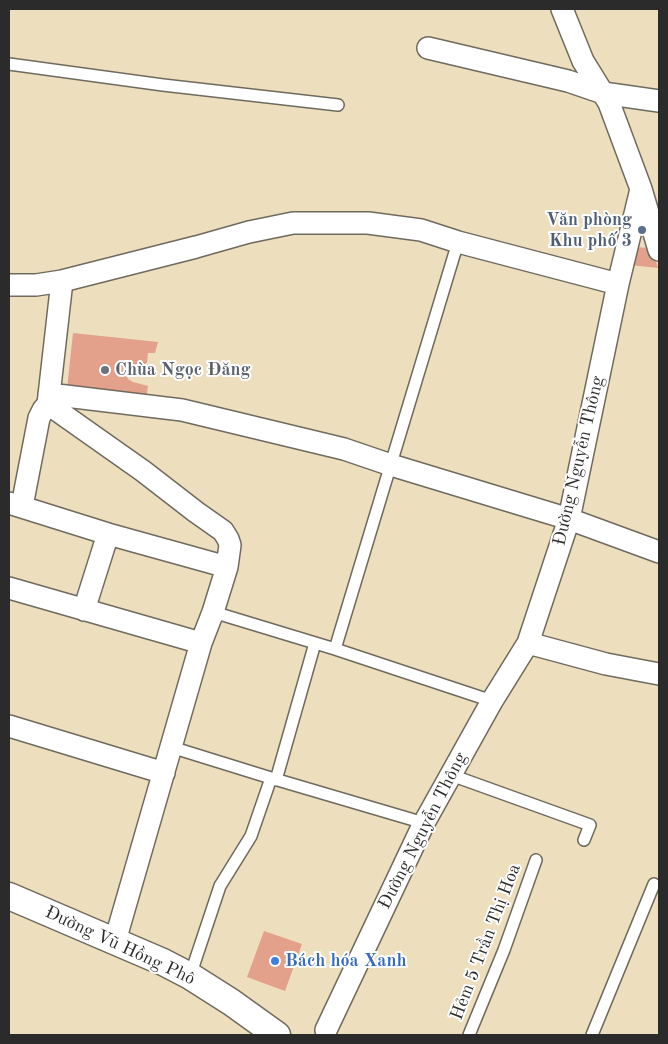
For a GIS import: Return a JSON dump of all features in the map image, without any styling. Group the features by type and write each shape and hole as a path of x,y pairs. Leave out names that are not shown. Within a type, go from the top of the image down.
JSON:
{"street":[{"path":"562,9 583,61 609,103 657,238"},
{"path":"428,48 568,81 603,93 659,101"},
{"name":"Đường Nguyễn Thông","path":"324,1034 424,823 492,701 528,643 569,519 618,284 641,189"},
{"path":"9,285 36,285 62,281 248,232 293,223 368,223 421,230 458,242 618,284"},
{"path":"62,281 48,399 39,418 15,504 108,534 227,567"},
{"path":"48,399 182,410 344,449 569,519 659,552"},
{"path":"48,399 196,512 223,530 230,545 227,567 201,643 115,941"},
{"path":"84,610 108,534"},
{"path":"9,588 201,643"},
{"path":"528,643 606,664 659,674"},
{"path":"9,726 164,772"},
{"name":"Đường Vũ Hồng Phô","path":"9,896 163,962 190,976 232,1002 268,1033"}],"lane":[{"path":"9,64 163,85 338,104"},
{"path":"335,650 458,242"},
{"path":"213,612 492,701"},
{"path":"190,976 220,886 251,836 273,779 315,643"},
{"path":"171,747 424,823"},
{"path":"451,775 590,825 584,840"},
{"name":"Hẻm 5 Trần Thị Hoa","path":"469,1035 504,950 536,860"},
{"path":"592,1035 654,884"}],"building":[{"path":"634,247 652,248 658,268 630,265"},
{"name":"Chùa Ngọc Đăng","path":"73,333 158,342 155,353 148,353 147,362 144,366 138,370 128,369 128,379 148,386 146,399 67,389"},
{"name":"Bách hóa Xanh","path":"264,931 302,944 285,991 247,977"}],"place":[{"name":"Văn phòng Khu phố 3","path":"642,230"},
{"name":"Chùa Ngọc Đăng","path":"105,370"},
{"name":"Bách hóa Xanh","path":"275,961"}]}
